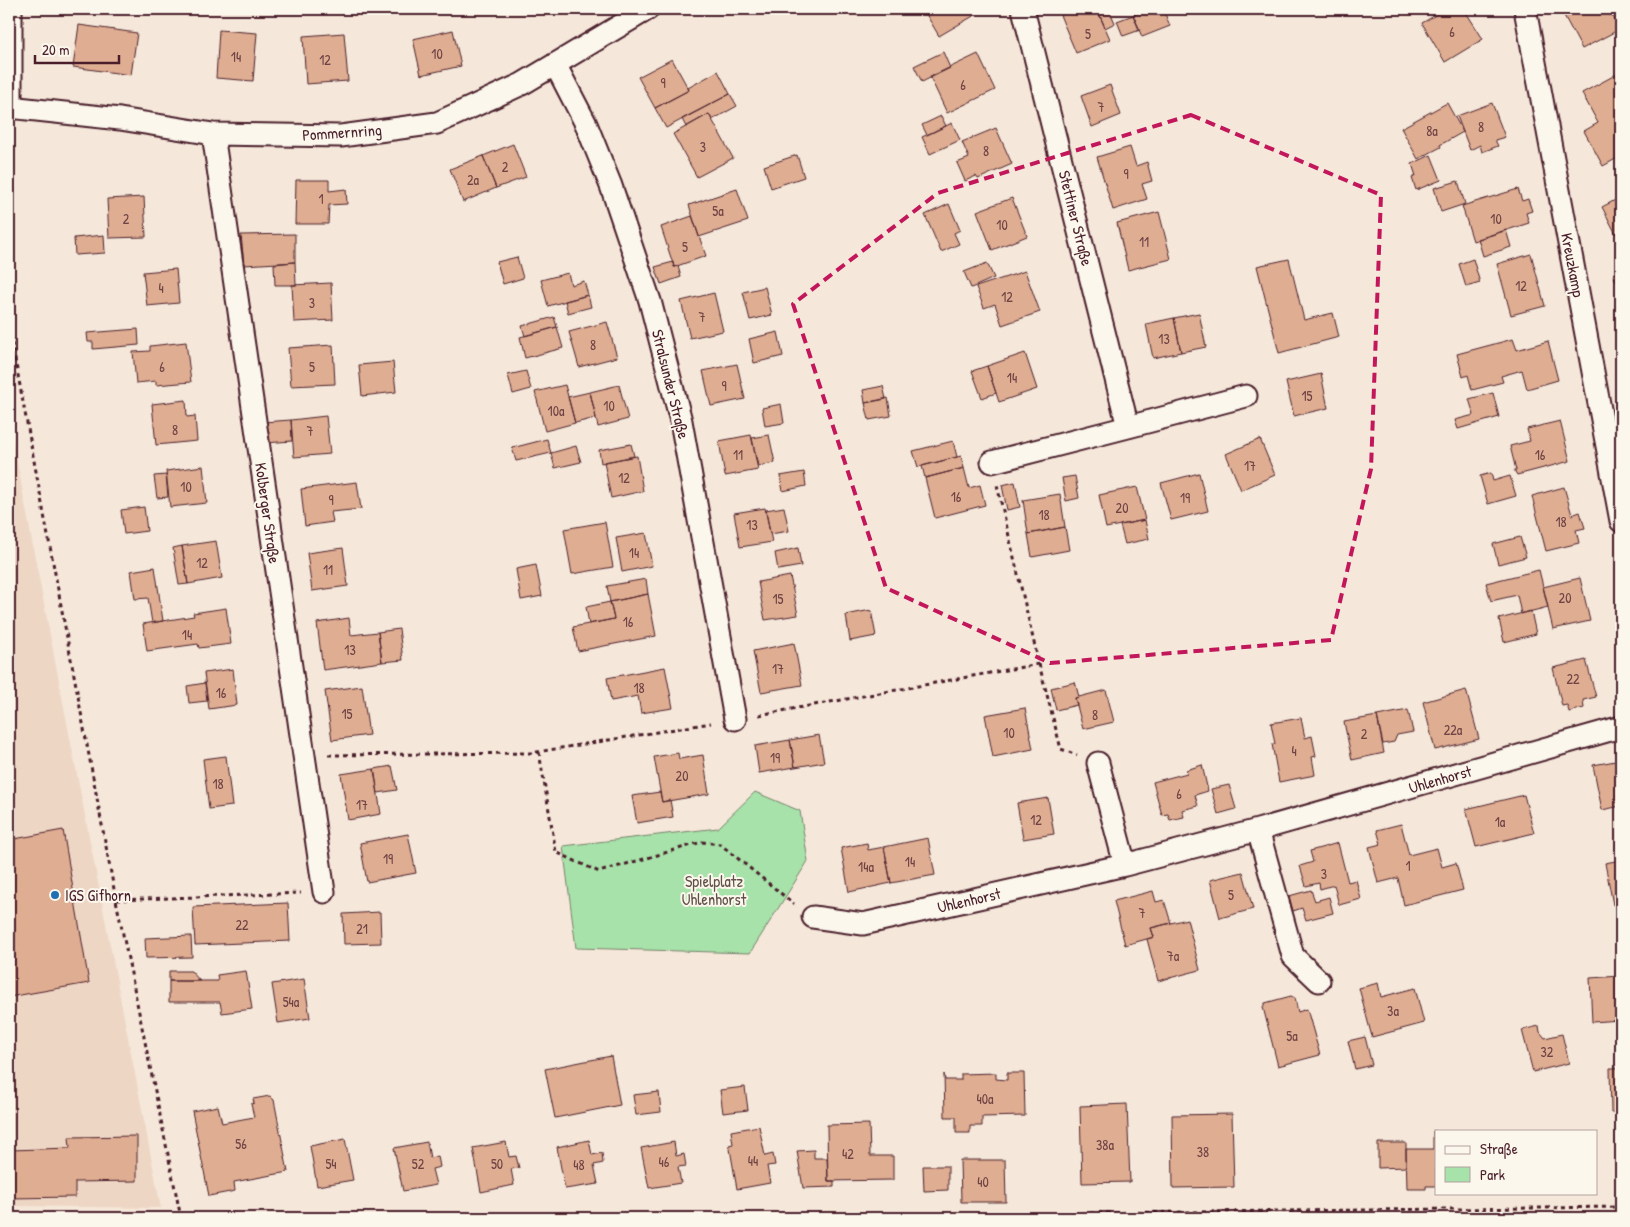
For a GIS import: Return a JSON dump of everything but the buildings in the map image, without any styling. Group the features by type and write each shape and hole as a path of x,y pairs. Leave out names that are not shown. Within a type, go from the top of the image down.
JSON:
{"street":[{"path":"10,107 11,9"},
{"name":"Pommernring","path":"10,107 120,118 213,134 341,136 438,123 522,84 648,9"},
{"name":"Stettiner Straße","path":"1023,9 1128,427"},
{"name":"Kreuzkamp","path":"1525,9 1621,521"},
{"name":"Stralsunder Straße","path":"555,64 586,124 611,186 650,301 681,421 735,719"},
{"name":"Kolberger Straße","path":"213,134 324,892"},
{"path":"992,462 1246,396"},
{"name":"Uhlenhorst","path":"813,917 863,924 1125,865 1258,830 1621,727"},
{"path":"1098,763 1125,865"},
{"path":"1258,830 1292,956 1319,980"}],"path":[{"path":"9,327 116,900 181,1218"},
{"path":"1039,664 1061,750"},
{"path":"539,752 556,852 599,872 702,842 720,844 780,894 813,917"},
{"path":"116,900 324,892"},
{"path":"690,1218 1621,1207"}],"highlighted area":[{"path":"1191,115 1381,195 1371,469 1331,640 1050,663 886,588 793,304 938,193"}],"shaded area":[{"name":"IGS Gifhorn","path":"9,418 34,552 161,1208 9,1206"}],"green space":[{"name":"Spielplatz Uhlenhorst","path":"755,792 800,811 808,861 750,953 576,948 563,846 718,828"}],"place":[{"name":"IGS Gifhorn","path":"55,895"}]}
